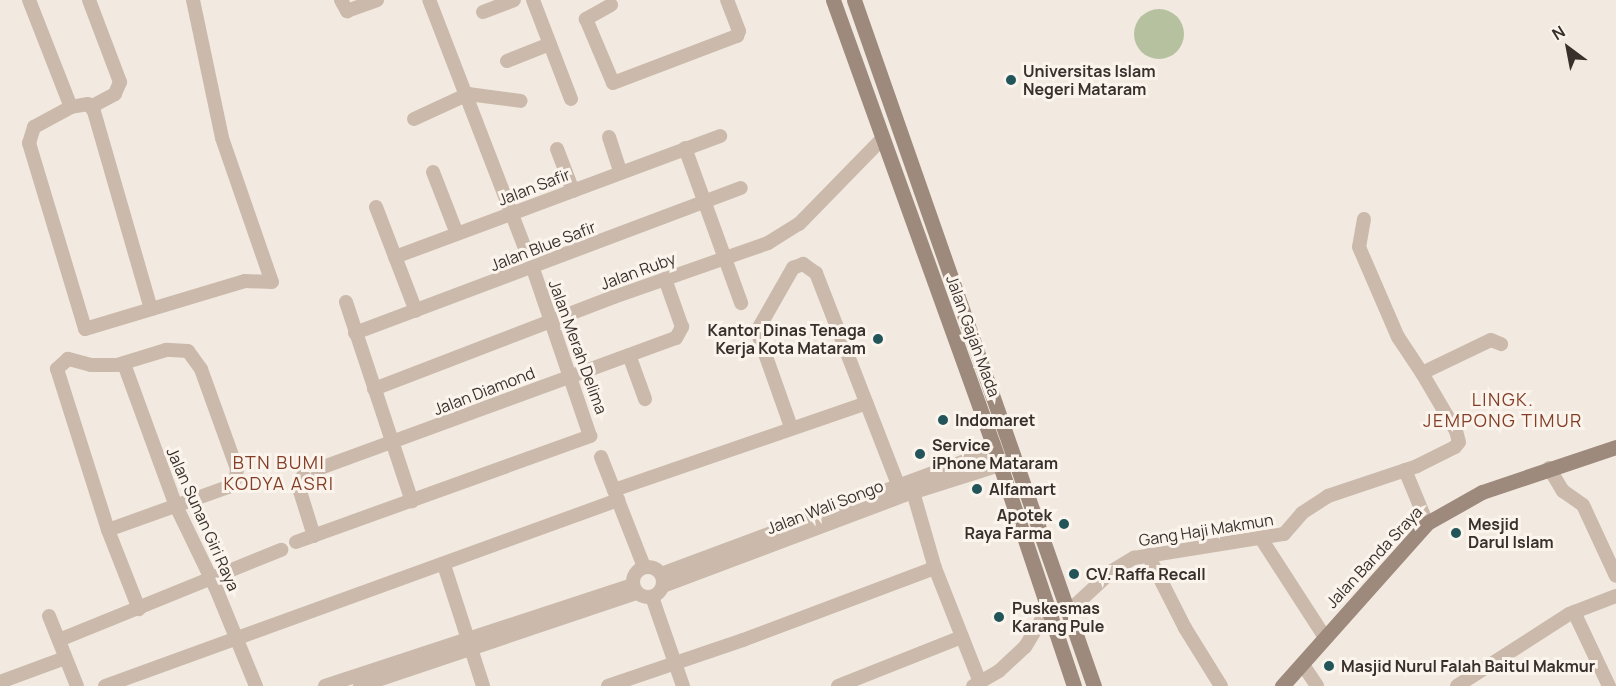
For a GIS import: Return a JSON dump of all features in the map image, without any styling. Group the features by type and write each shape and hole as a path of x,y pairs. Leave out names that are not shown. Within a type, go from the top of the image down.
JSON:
{"main road":[{"name":"Jalan Gajah Mada","path":"833,0 997,458 1074,686"},
{"name":"Jalan Gajah Mada","path":"854,0 1070,611 1094,686"},
{"path":"968,376 984,371"},
{"name":"Jalan Banda Sraya","path":"1282,686 1303,665 1324,636 1427,523 1468,498 1549,468 1616,447"},
{"path":"1023,534 1040,529"}],"street":[{"path":"29,0 71,107"},
{"path":"89,0 120,82 115,94 93,109 71,107 34,127 29,143 85,329 245,281 272,282 222,138 193,0"},
{"path":"341,0 347,11 377,0"},
{"name":"Jalan Merah Delima","path":"412,501 591,436 572,376 468,94 429,0"},
{"path":"483,12 514,0"},
{"path":"533,0 571,99"},
{"path":"615,2 586,19 613,83 737,36 739,31 727,0"},
{"path":"507,61 550,44"},
{"path":"414,119 468,94 521,101"},
{"path":"93,109 151,309"},
{"name":"Jalan Safir","path":"395,257 720,136"},
{"path":"609,137 621,171"},
{"name":"Jalan Ruby","path":"374,389 723,257 768,243 799,224 883,138"},
{"path":"685,148 701,202 741,303"},
{"path":"557,149 573,191"},
{"path":"433,172 457,234"},
{"name":"Jalan Blue Safir","path":"355,333 533,269 741,188"},
{"path":"376,207 416,311"},
{"path":"1364,219 1359,247 1398,337 1422,373 1491,340 1501,344"},
{"path":"791,427 757,331 793,268 805,264 816,273 866,403 907,486 934,568 974,666 976,684 999,671 1025,647 1048,609"},
{"name":"Jalan Diamond","path":"314,536 298,485 300,478 682,333 665,279"},
{"path":"296,542 412,501 346,302"},
{"path":"108,530 230,486 237,469 201,369 192,355 166,350 124,364 91,365 68,359 59,364 57,373 108,530 139,609"},
{"path":"629,355 645,399"},
{"name":"Jalan Sunan Giri Raya","path":"124,364 176,506 237,637 256,686"},
{"name":"Gang Haji Makmun","path":"1070,611 1119,566 1148,555 1219,542 1262,540 1287,532 1302,513 1335,493 1405,470 1455,447 1459,442 1422,373"},
{"path":"105,686 444,565 791,427 866,403"},
{"path":"601,457 644,567 662,580 652,597"},
{"name":"Jalan Wali Songo","path":"662,580 907,486 997,458"},
{"path":"1549,468 1563,491 1583,505 1616,576"},
{"path":"1405,470 1427,523"},
{"path":"1262,540 1324,636"},
{"path":"59,640 282,550"},
{"path":"1148,555 1185,628 1221,686"},
{"path":"444,565 483,686"},
{"path":"635,589 635,573 644,567"},
{"path":"608,686 676,664 934,568"},
{"path":"325,686 466,639 635,589 652,597 683,686"},
{"path":"1457,686 1574,612 1616,596"},
{"path":"1574,612 1609,686"},
{"path":"49,616 77,686"},
{"path":"838,686 962,637"},
{"path":"360,686 466,639"},
{"path":"0,682 65,658"},
{"path":"1303,665 1317,686"}],"green space":[{"path":"1159,9 1168,11 1179,20 1184,34 1182,43 1173,54 1159,59 1150,57 1139,48 1134,34 1136,25 1145,14"}],"place":[{"name":"Universitas Islam Negeri Mataram","path":"1011,80"},
{"name":"Kantor Dinas Tenaga Kerja Kota Mataram","path":"878,339"},
{"name":"Indomaret","path":"943,420"},
{"name":"Service iPhone Mataram","path":"920,454"},
{"name":"Alfamart","path":"977,489"},
{"name":"Apotek Raya Farma","path":"1064,524"},
{"name":"Mesjid Darul Islam","path":"1456,533"},
{"name":"CV. Raffa Recall","path":"1074,574"},
{"name":"Puskesmas Karang Pule","path":"999,617"},
{"name":"Masjid Nurul Falah Baitul Makmur","path":"1329,666"}],"district":[{"name":"LINGK. JEMPONG TIMUR","path":"1503,410"},
{"name":"BTN BUMI KODYA ASRI","path":"279,473"}]}
